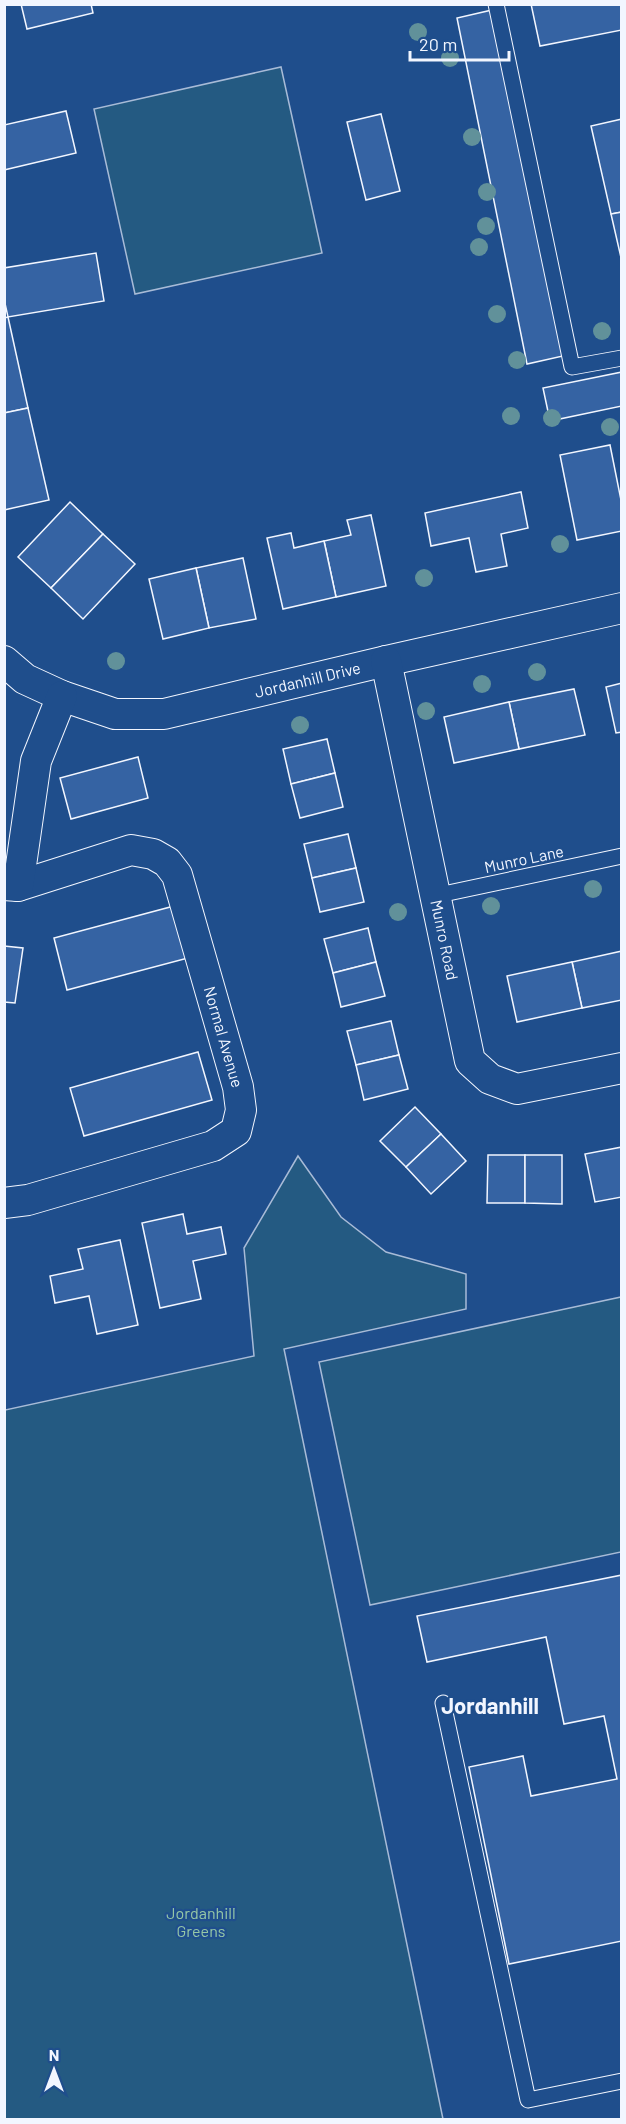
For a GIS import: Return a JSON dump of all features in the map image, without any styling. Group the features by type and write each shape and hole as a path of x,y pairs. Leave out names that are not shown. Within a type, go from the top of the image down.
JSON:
{"street":[{"name":"Jordanhill Drive","path":"4,661 25,679 62,696 114,714 164,714 386,661 621,609"},
{"name":"Munro Road","path":"386,661 470,1060 490,1079 517,1089 621,1068"},
{"name":"Normal Avenue","path":"4,1203 28,1200 213,1146 236,1131 241,1110 238,1087 177,875 167,862 153,854 131,850 11,885 36,761 62,696"}],"lane":[{"path":"496,4 573,367 621,358"},
{"name":"Munro Lane","path":"434,896 621,856"},
{"path":"443,1703 528,2100 621,2081"}],"green space":[{"path":"281,67 322,253 135,294 94,109"},
{"name":"Jordanhill Greens","path":"298,1156 341,1217 386,1252 466,1274 466,1309 284,1349 443,2119 5,2119 5,1410 254,1356 244,1248"},
{"path":"621,1297 621,1552 370,1605 319,1362"}],"building":[{"path":"21,4 91,4 93,13 27,29"},
{"path":"531,4 622,4 622,30 540,46"},
{"path":"492,10 563,356 527,364 457,18"},
{"path":"66,111 76,153 4,170 4,125"},
{"path":"381,114 400,191 366,200 347,122"},
{"path":"622,119 622,212 611,214 591,126"},
{"path":"622,212 622,262 611,214"},
{"path":"96,253 104,301 8,317 4,299 4,268"},
{"path":"8,317 28,408 4,413 4,318"},
{"path":"622,372 622,406 550,421 543,388"},
{"path":"28,408 49,500 4,510 4,413"},
{"path":"610,445 622,505 622,531 577,540 560,455"},
{"path":"521,492 528,528 501,534 507,566 476,572 469,538 431,546 425,513"},
{"path":"70,502 103,534 51,588 18,557"},
{"path":"371,515 386,586 336,597 324,541 351,535 347,520"},
{"path":"291,533 294,548 324,541 336,597 283,609 267,538"},
{"path":"103,534 135,564 83,619 51,588"},
{"path":"243,558 256,619 209,628 196,568"},
{"path":"196,568 209,628 163,639 149,579"},
{"path":"622,683 622,732 616,733 606,687"},
{"path":"574,689 585,735 519,749 509,702"},
{"path":"509,702 519,749 454,763 444,717"},
{"path":"327,739 335,773 291,784 283,749"},
{"path":"138,757 148,798 71,819 60,778"},
{"path":"335,773 343,807 300,818 291,784"},
{"path":"348,834 356,868 312,878 304,844"},
{"path":"356,868 364,902 320,912 312,878"},
{"path":"174,906 188,958 67,990 54,938"},
{"path":"368,928 376,962 333,973 324,939"},
{"path":"4,946 23,948 15,1003 4,1002"},
{"path":"622,951 622,1000 582,1008 572,962"},
{"path":"376,962 385,996 341,1007 333,973"},
{"path":"572,962 582,1008 517,1022 507,976"},
{"path":"391,1021 399,1055 356,1065 347,1031"},
{"path":"198,1052 212,1100 84,1136 70,1088"},
{"path":"399,1055 408,1089 364,1100 356,1065"},
{"path":"415,1107 441,1134 406,1167 380,1141"},
{"path":"441,1134 466,1161 431,1194 406,1167"},
{"path":"622,1147 622,1197 595,1202 585,1154"},
{"path":"488,1155 525,1155 525,1203 487,1203"},
{"path":"525,1155 562,1155 562,1204 525,1203"},
{"path":"183,1214 187,1234 221,1227 226,1254 193,1261 201,1299 160,1308 142,1223"},
{"path":"120,1240 138,1325 97,1334 89,1296 55,1303 50,1276 83,1269 78,1249"},
{"path":"622,1575 622,1941 509,1964 469,1767 523,1756 531,1796 617,1779 604,1716 564,1724 546,1637 427,1662 417,1616"}],"district":[{"name":"Jordanhill","path":"490,1706"}]}
